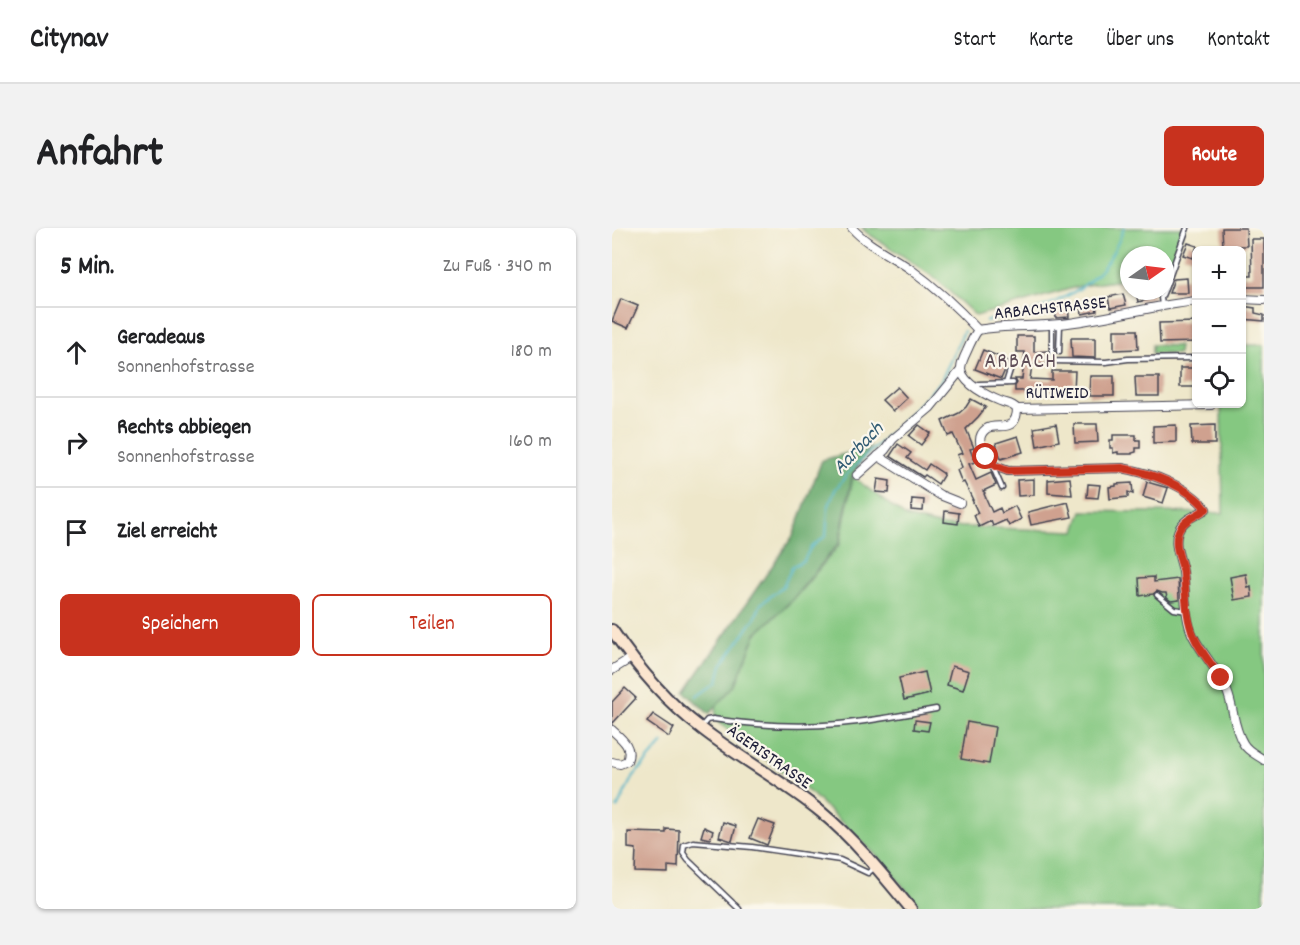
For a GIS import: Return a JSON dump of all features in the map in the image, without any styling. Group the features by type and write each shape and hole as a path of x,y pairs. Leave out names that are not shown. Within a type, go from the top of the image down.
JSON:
{"main road":[{"name":"ÄGERISTRASSE","path":"612,630 631,658 668,699 700,728 801,796 822,813 862,850 911,909"}],"street":[{"path":"852,228 954,305 978,330 961,370 930,408 893,439 857,475"},
{"path":"1246,299 1264,300"},
{"name":"ARBACHSTRASSE","path":"978,330 1056,325 1192,302"},
{"name":"RÜTIWEID","path":"961,370 965,380 976,388 1002,402 1013,404 1017,409 1192,405"},
{"path":"1017,409 1017,416 1010,425 992,426 984,430 981,437 981,447 986,457 995,466 1008,471 1122,468 1141,472 1188,492 1206,509 1183,524 1178,531 1176,543 1183,571 1189,623 1193,634 1221,678 1242,742 1246,748 1264,760"},
{"path":"878,456 940,495 960,503"},
{"path":"612,670 631,658"},
{"path":"612,730 629,748 630,755 627,761 620,764 612,762"}],"lane":[{"path":"1174,265 1187,228"},
{"path":"1161,300 1162,305"},
{"path":"1056,325 1059,352"},
{"path":"1056,325 1052,361 1106,362 1128,359 1192,358"},
{"path":"1006,383 1011,366"},
{"path":"976,388 979,384 1014,383"},
{"path":"991,462 1002,488"},
{"path":"1157,595 1174,609 1187,611"},
{"path":"700,728 707,720 713,719 766,725 838,724 936,709"},
{"path":"739,909 688,860 683,853 684,845 693,842 840,860 868,873 876,867"}],"green space":[{"path":"862,228 1185,228 1174,255 1174,246 1120,246 1120,280 1080,286 976,316 937,280"},
{"path":"1152,345 1179,346 1178,354 1152,354"},
{"path":"1246,345 1264,345 1264,909 922,909 880,859 813,795 715,720 716,706 735,686 756,634 793,600 840,544 853,477 906,517 942,526 1075,531 1082,511 1223,513 1221,408 1246,408"},
{"path":"870,447 852,477 839,543 792,600 756,634 735,686 709,714 685,692 793,536 822,460"}],"building":[{"path":"1222,228 1246,228 1247,246 1223,246"},
{"path":"1251,239 1264,239 1264,287 1246,287 1246,276 1252,276"},
{"path":"1188,243 1197,246 1192,246 1192,258 1183,255"},
{"path":"1187,278 1188,293 1174,293 1174,279"},
{"path":"1120,295 1120,300 1125,300 1126,305 1110,308 1108,297"},
{"path":"621,299 638,306 628,328 612,321"},
{"path":"1095,300 1097,311 1082,314 1080,303"},
{"path":"1068,306 1069,317 1056,318 1055,307"},
{"path":"1246,307 1255,308 1255,313 1264,315 1264,321 1246,319"},
{"path":"1192,322 1192,342 1160,343 1159,323"},
{"path":"1114,330 1137,330 1138,349 1114,350"},
{"path":"1017,336 1034,336 1034,352 1047,351 1047,364 1032,365 1030,379 1052,380 1052,371 1075,371 1074,390 1015,391 1017,383 1015,379 1022,379 1025,352 1017,352"},
{"path":"1071,338 1095,338 1095,358 1072,357"},
{"path":"983,350 1009,361 1001,379 975,369"},
{"path":"1180,368 1192,368 1192,387 1180,387"},
{"path":"1090,376 1114,376 1114,396 1089,396"},
{"path":"1135,377 1159,377 1159,396 1136,396"},
{"path":"897,387 907,398 893,411 882,400"},
{"path":"971,399 986,407 966,429 974,448 970,449 975,462 969,464 976,480 991,473 996,485 983,491 992,512 1000,508 1002,513 1015,506 1021,519 1009,526 1006,520 993,526 991,521 979,527 974,515 978,513 973,500 957,470 962,467 957,455 962,453 953,434 948,436 942,421 959,413"},
{"path":"1056,424 1059,441 1037,446 1034,428"},
{"path":"1074,424 1097,424 1098,442 1075,443"},
{"path":"919,425 930,433 921,445 909,436"},
{"path":"1176,425 1176,442 1153,443 1153,426"},
{"path":"1215,425 1215,444 1192,444 1191,426"},
{"path":"1113,435 1136,435 1136,440 1140,440 1140,448 1136,448 1136,452 1132,454 1113,453 1110,440 1113,440"},
{"path":"1018,436 1023,452 1001,459 996,443"},
{"path":"898,444 911,453 907,458 925,470 929,464 944,474 938,484 890,456"},
{"path":"1070,478 1072,495 1048,493 1048,480"},
{"path":"878,479 890,481 889,493 876,492"},
{"path":"1034,479 1034,495 1018,496 1017,480"},
{"path":"1147,482 1168,488 1163,503 1143,497"},
{"path":"1132,483 1133,494 1128,492 1128,497 1110,499 1109,487"},
{"path":"1088,484 1100,485 1098,498 1087,497"},
{"path":"912,499 924,500 923,511 911,510"},
{"path":"1068,502 1072,517 1031,525 1028,512"},
{"path":"945,511 959,513 958,524 944,522"},
{"path":"1246,574 1252,597 1234,600 1230,577"},
{"path":"1154,577 1154,582 1178,579 1179,600 1171,601 1167,598 1166,593 1157,591 1140,596 1139,578"},
{"path":"952,666 969,671 963,690 947,685"},
{"path":"925,672 930,694 904,700 899,678"},
{"path":"625,688 636,698 612,724 612,702"},
{"path":"653,714 674,728 669,737 647,722"},
{"path":"915,720 930,722 928,731 914,729"},
{"path":"967,722 995,727 989,764 961,759"},
{"path":"758,819 775,825 767,845 750,838"},
{"path":"723,822 736,826 732,841 719,837"},
{"path":"704,827 713,831 710,839 701,837"},
{"path":"666,829 679,830 678,867 668,866 668,873 635,872 636,849 628,848 628,832 666,833"}],"waterway":[{"name":"Aarbach","path":"986,321 1027,314 1067,296 1089,282 1105,265 1124,228"},
{"name":"Aarbach","path":"697,696 718,681 722,665 755,618 761,604 783,586 793,566 804,560 811,547 826,536 828,508 835,490 848,473 941,381 964,331"},
{"path":"617,808 632,778 663,743"}],"district":[{"name":"ARBACH","path":"1021,360"}],"route":[{"path":"986,457 995,466 1008,471 1122,468 1141,472 1171,484 1199,500 1206,509 1183,524 1178,531 1176,543 1183,571 1189,623 1204,653 1221,678"}]}
